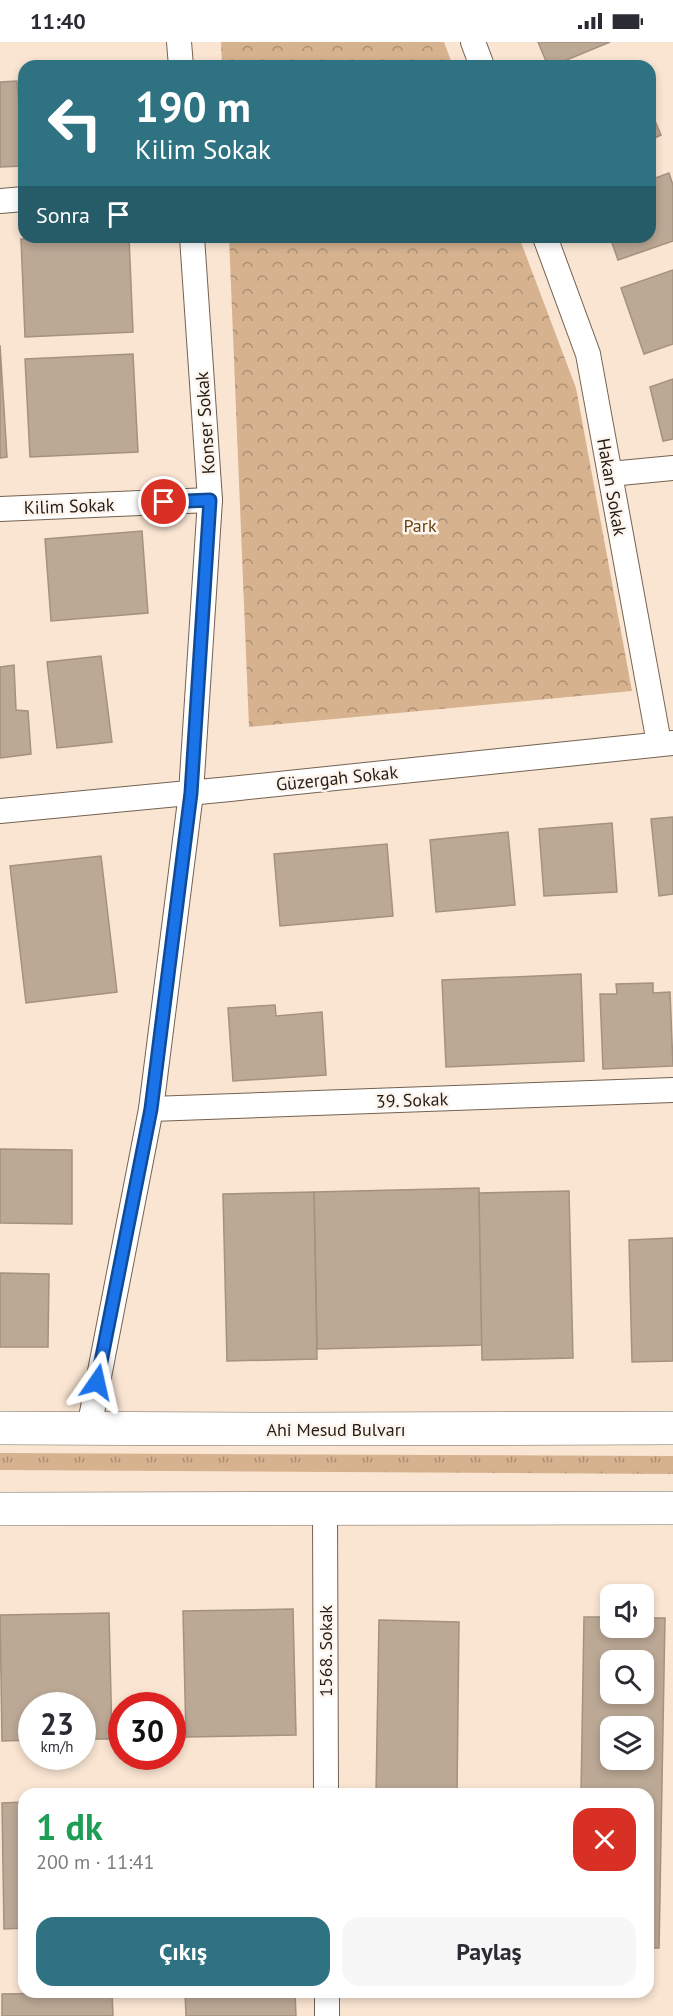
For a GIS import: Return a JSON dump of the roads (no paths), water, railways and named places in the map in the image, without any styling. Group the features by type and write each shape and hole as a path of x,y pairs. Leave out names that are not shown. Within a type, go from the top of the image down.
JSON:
{"main road":[{"name":"Ahi Mesud Bulvarı","path":"0,1428 673,1428"},
{"path":"0,1509 673,1508"}],"street":[{"path":"179,42 180,60"},
{"path":"473,42 480,60"},
{"path":"0,201 18,200"},
{"name":"Konser Sokak","path":"88,1428 151,1109 191,793 210,500 192,243"},
{"name":"Hakan Sokak","path":"547,243 588,354 610,474 666,743"},
{"path":"610,474 673,468"},
{"name":"Kilim Sokak","path":"0,509 210,500"},
{"name":"Güzergah Sokak","path":"0,811 666,743"},
{"name":"39. Sokak","path":"151,1109 673,1090"},
{"name":"1568. Sokak","path":"325,1508 326,1788"},
{"path":"327,1998 327,2016"}],"park label":[{"name":"Park","path":"420,525"}]}
